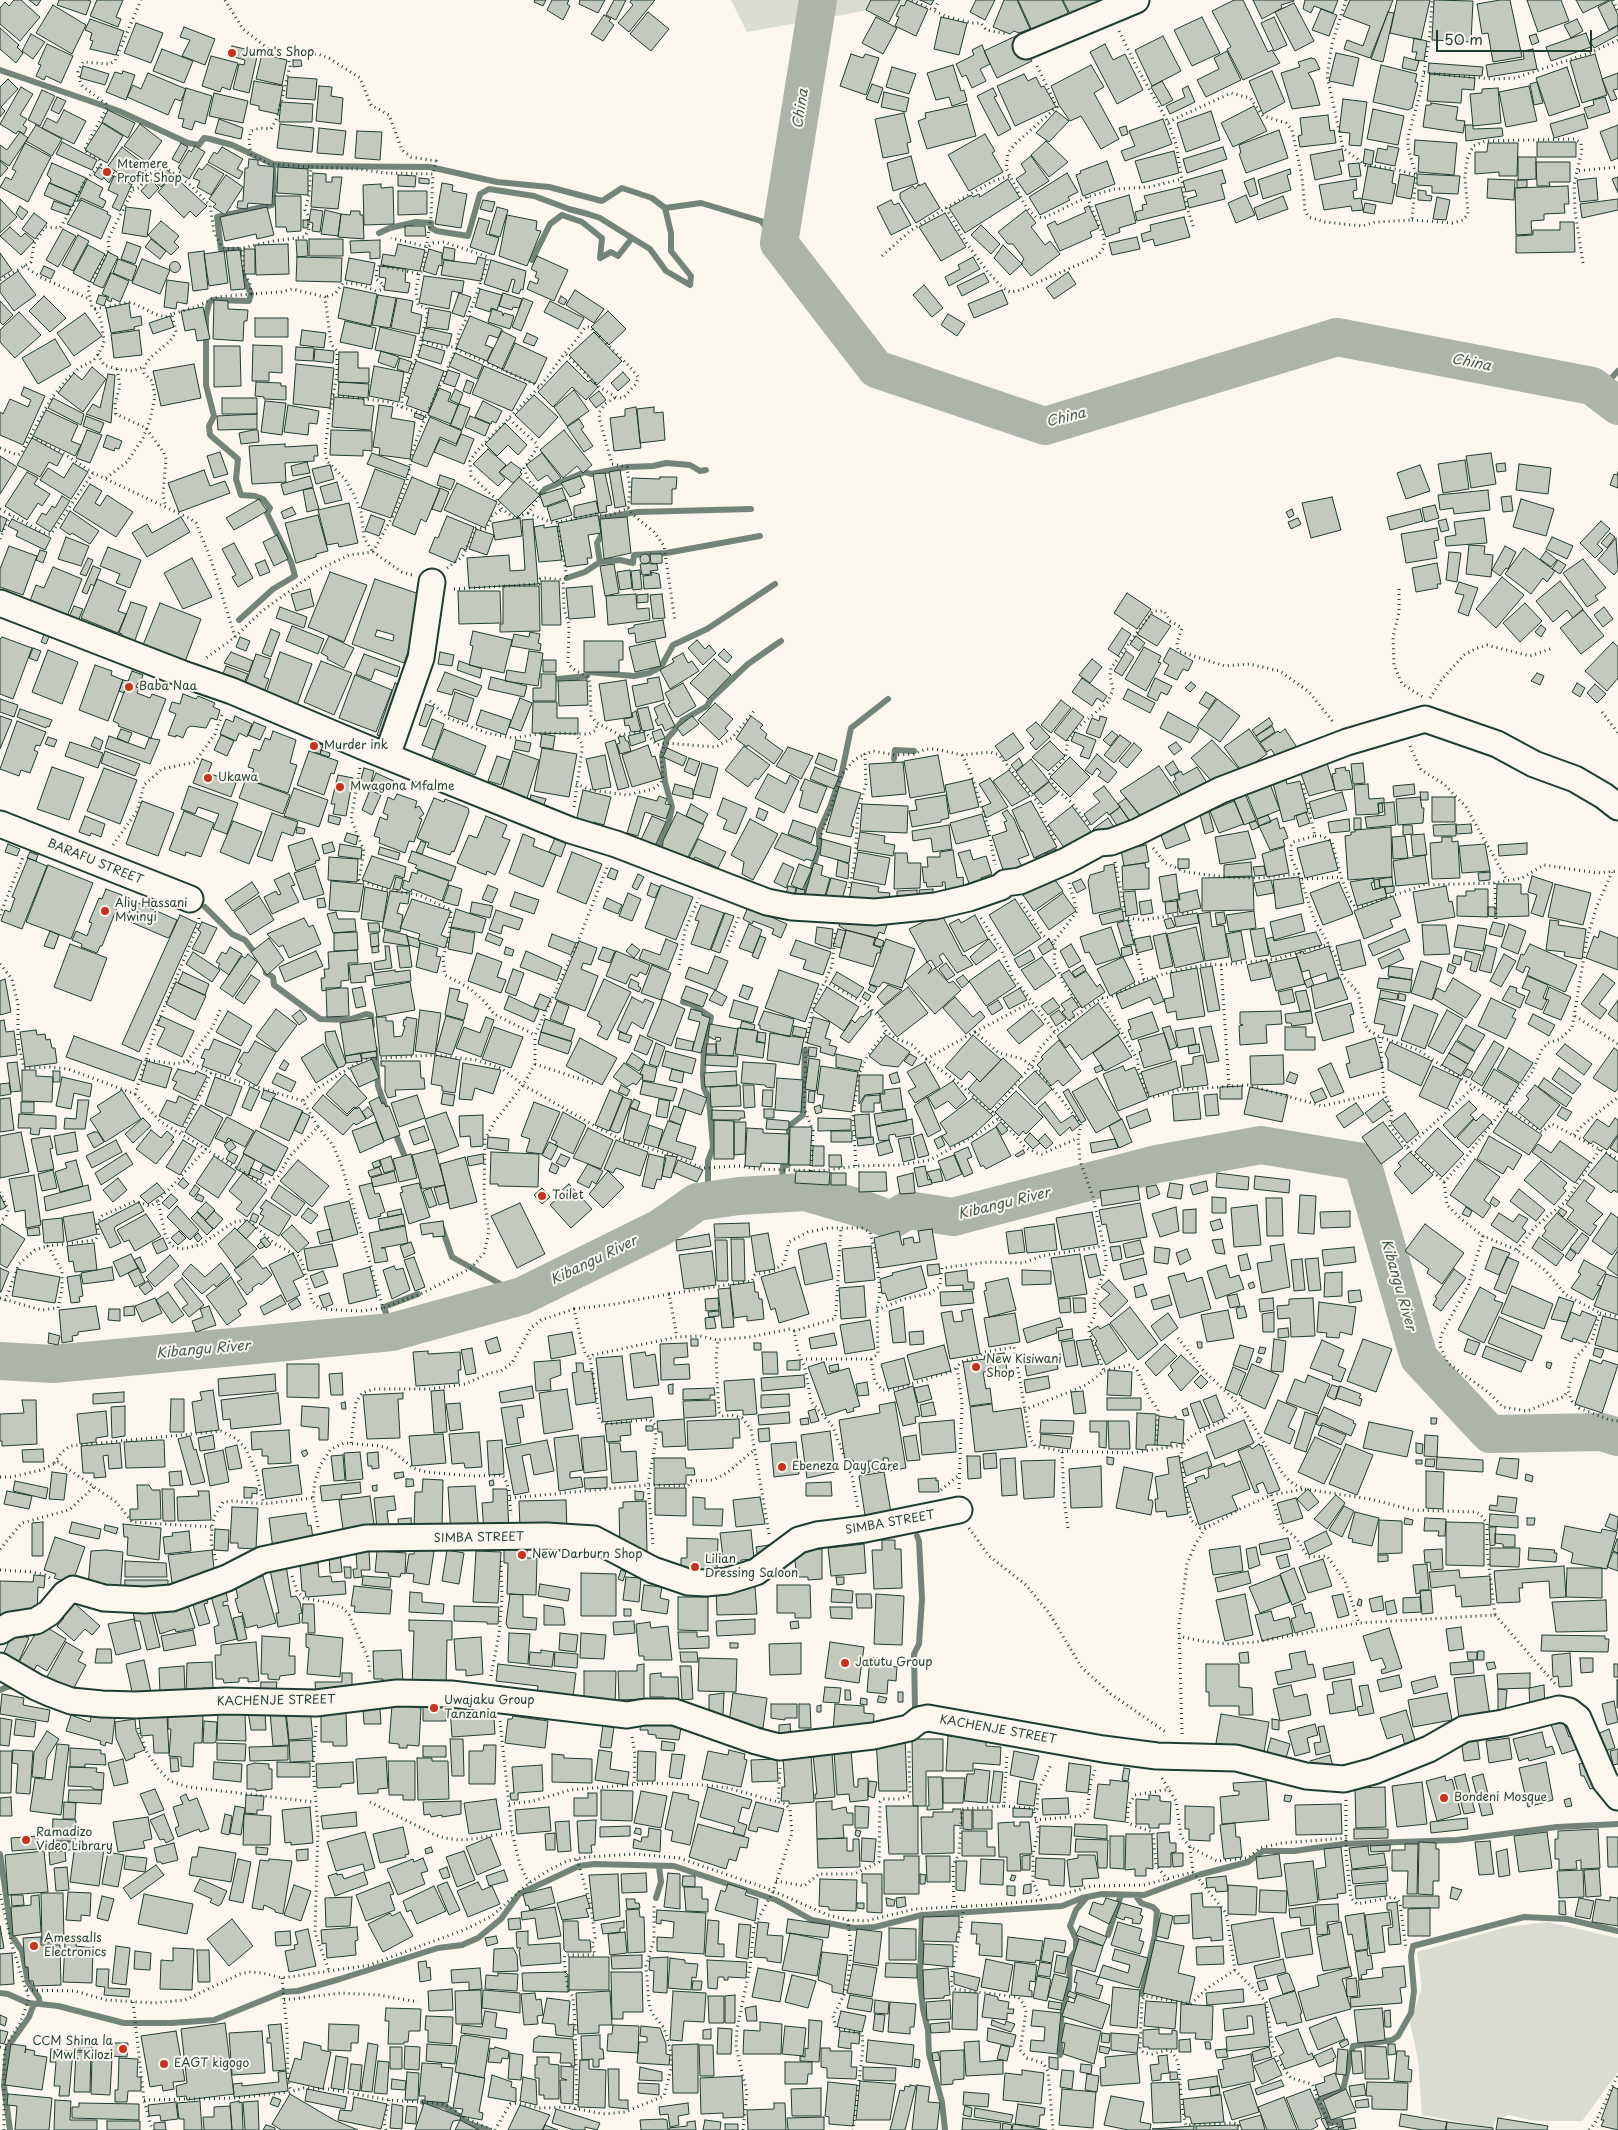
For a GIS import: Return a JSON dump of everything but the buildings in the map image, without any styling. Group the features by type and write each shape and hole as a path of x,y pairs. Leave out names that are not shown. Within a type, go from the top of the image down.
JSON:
{"street":[{"path":"1026,46 1136,0"},
{"path":"387,756 411,688 425,640 432,582"},
{"path":"0,603 232,691 364,747 570,830 616,844 748,895 792,907 875,912 935,906 969,898 1003,885 1020,881 1105,842 1137,832 1221,790 1347,742 1425,718 1497,744 1534,764 1575,779 1604,796 1618,807"},
{"name":"BARAFU STREET","path":"0,824 99,865 190,899"},
{"name":"SIMBA STREET","path":"65,1594 73,1589 104,1598 146,1600 172,1598 227,1578 262,1560 286,1553 366,1538 507,1538 547,1536 594,1539 653,1570 688,1582 727,1581 756,1572 799,1540 817,1535 865,1529 959,1510"},
{"path":"0,1631 10,1625 36,1621 49,1613 65,1594"},
{"name":"KACHENJE STREET","path":"0,1666 36,1688 71,1701 135,1705 226,1701 316,1703 397,1693 451,1694 627,1715 645,1712 674,1712 756,1742 780,1747 874,1736 909,1728 919,1720 928,1718 1103,1749 1157,1756 1183,1750 1236,1758 1306,1776 1344,1779 1403,1760 1428,1749 1464,1729 1503,1724 1559,1709 1576,1715"},
{"path":"1576,1715 1605,1781 1618,1797"}],"path":[{"path":"0,448 17,456 21,454 51,399 66,380 79,368 94,360 104,341 101,320 95,309 92,308 88,288 109,249 108,239 133,190 133,184 101,165 99,160 84,150 107,108 106,104 81,85 78,72 83,62 109,64 115,61 141,0"},
{"path":"225,0 233,16 243,29 276,55 318,54 329,58 360,78 371,105 389,115 402,150 411,157 436,161 428,247 416,290 418,305 426,308 428,312 419,350 402,395 402,407"},
{"path":"912,0 945,16 971,23 981,23 986,30 1018,34 1023,38 1057,107 1008,153 1006,168 1026,207 1036,217 1044,218 1087,197 1115,189 1149,187 1182,179"},
{"path":"935,10 939,0"},
{"path":"1346,0 1332,44 1327,76 1343,148 1365,165 1394,169 1416,175"},
{"path":"1412,220 1416,175 1408,148 1408,137 1424,73 1432,0"},
{"path":"1612,0 1618,11"},
{"path":"1108,12 1168,122 1176,144 1194,229"},
{"path":"1424,73 1494,80 1515,78 1590,53 1618,40"},
{"path":"288,56 290,66 277,118 271,129 260,128 251,131 249,140 251,153 271,165 360,169 385,173 434,172"},
{"path":"1168,122 1231,92 1250,98 1263,116 1286,123 1292,130 1302,177 1305,211 1310,217 1325,222 1362,226 1375,222 1412,220 1452,224 1463,220 1468,214 1465,178 1467,159 1473,146 1485,141 1575,139 1581,143 1582,151 1574,185 1575,211 1583,263"},
{"path":"0,280 32,262 34,244 45,226 60,228 84,182 101,165"},
{"path":"133,190 139,188 149,174 166,168 189,184 210,205 214,232 220,246 225,249 242,248 304,237 309,230 308,215 305,210 310,195 311,167"},
{"path":"1577,171 1618,167"},
{"path":"882,256 910,231 946,208 993,181 1010,176"},
{"path":"946,208 967,244 1002,287 1010,292 1018,291 1098,256 1104,247 1104,237 1087,197"},
{"path":"391,238 428,247"},
{"path":"325,297 331,344 337,351 337,375 325,444 327,461 345,479 354,496 361,512 364,538 373,552 396,510 407,481 413,450 456,348 462,324 471,310 476,291 485,273 488,257 444,242 433,243 428,247"},
{"path":"242,248 244,274 250,283 251,294"},
{"path":"95,309 130,302 165,317 193,308 217,297 281,292 292,289 325,297 335,294 343,283 359,284 376,291 381,290 384,285 376,278 377,268 380,265 419,274"},
{"path":"24,266 42,278 89,299"},
{"path":"106,478 127,462 142,438 154,408 155,396 152,381 144,373 144,367 150,358 170,341 176,332 172,314"},
{"path":"509,419 536,443 537,448 524,468 528,480 541,494 528,513 514,518 502,509 496,498 471,476 470,468 476,452 539,386 565,353 586,327 590,326 638,377 637,382 632,391 623,398 616,397 599,387 565,353"},
{"path":"421,340 440,346 456,348 539,386"},
{"path":"98,354 104,365 117,369 132,371 144,367"},
{"path":"117,369 120,386 116,414 146,428 158,442 166,459 163,495 166,508"},
{"path":"334,395 389,402 427,416"},
{"path":"616,397 605,404 599,413 600,421 612,464 627,467 630,489 628,508 632,514 654,532 664,546 675,621"},
{"path":"30,436 63,453 93,473 192,519 196,523 211,560 235,637"},
{"path":"0,509 46,534 51,534 93,473"},
{"path":"528,513 553,523 596,514 608,516 628,508"},
{"path":"432,582 442,570 453,565 462,557 476,528 487,529 492,516 502,509"},
{"path":"0,539 10,515"},
{"path":"558,521 567,578 563,580 564,609 569,625 568,664 576,671 587,676 590,683 591,716 597,723 620,735 644,731 654,744 716,747 732,738 754,711"},
{"path":"183,674 235,637 262,610 320,569"},
{"path":"1399,589 1398,612 1393,637 1394,665 1402,684 1429,701 1442,679 1464,656 1475,649 1487,645 1530,656 1553,648"},
{"path":"1144,980 1105,842 1051,781 1050,774 1065,758 1068,740 1075,730 1108,702 1113,690 1110,676 1111,668 1153,611 1164,611 1170,621 1182,628 1182,633 1177,642 1178,651 1225,666 1249,664 1287,674 1320,703 1347,742"},
{"path":"411,688 433,703 448,718 487,733 513,738 544,733 577,735 595,731 597,723"},
{"path":"99,865 138,812 144,785 162,769 195,762 215,734 232,691"},
{"path":"1602,712 1618,733"},
{"path":"1425,718 1412,734 1410,749 1417,763 1421,770 1444,784 1466,807 1507,880"},
{"path":"570,830 582,744 577,735"},
{"path":"576,784 591,790 626,795 653,790 661,783 663,778 661,754 666,744"},
{"path":"364,747 351,819 364,851 359,879 384,889 419,895 451,910 449,938 443,957 445,975 469,988 500,1018 535,1035"},
{"path":"820,839 840,780 854,760 865,754 880,751 895,755 914,754 926,749 962,754 990,752 999,755 1040,805 1048,827 1066,861 1070,887 1077,911 1053,943 1056,972 1083,1010"},
{"path":"811,1171 813,1131 804,1108 806,1043 813,1006 832,966 836,928 840,910 847,899 855,860 857,821 866,784 865,754"},
{"path":"962,754 970,770 988,826 990,844 1003,885 1019,899 1042,934 1053,943"},
{"path":"1295,762 1315,836"},
{"path":"1137,832 1166,863 1186,872 1224,877 1261,878 1299,874"},
{"path":"0,915 31,836"},
{"path":"1618,871 1596,873 1544,865 1522,878 1495,883 1424,885 1356,908 1350,900 1341,876 1332,842 1323,836 1315,836 1293,842 1291,846 1292,858 1302,879 1314,919 1329,944 1343,977 1358,992 1365,1025 1380,1037 1418,1050 1542,1132 1552,1124 1618,1159"},
{"path":"158,1201 165,1234 171,1245 177,1248 184,1249 202,1244 234,1222 248,1220 275,1244 298,1256 302,1262 312,1301 323,1310 361,1311 383,1308 421,1294 471,1268 484,1252 489,1232 484,1197 486,1139 495,1121 523,1085 535,1064 535,1035 575,949 616,844"},
{"path":"1444,1182 1532,1072 1542,1049 1548,1043 1560,1039 1572,1028 1587,939 1596,908 1612,872"},
{"path":"1302,879 1341,876"},
{"path":"679,966 685,930 706,879"},
{"path":"1495,883 1496,921"},
{"path":"727,946 748,895"},
{"path":"969,898 1001,949 1012,976 1055,1032"},
{"path":"135,1094 155,1029 199,923 200,915 190,899"},
{"path":"1128,918 1143,920 1193,912"},
{"path":"992,1113 1031,1066 1040,1048 1055,1032 1102,998 1110,997 1144,980 1185,968 1276,960 1329,944"},
{"path":"0,964 12,979 18,1004 18,1043 23,1067 68,1069 135,1094 161,1122 182,1132 260,1183 268,1185 278,1176 290,1156 318,1127"},
{"path":"1221,965 1229,1086"},
{"path":"826,981 864,1003 880,1017 886,1030 895,1038 912,1045 922,1052 926,1059 957,1082 999,1118 1026,1147 1042,1154 1078,1138"},
{"path":"1102,998 1137,1059 1138,1070 1149,1098 1180,1090 1248,1085 1322,1106 1384,1092"},
{"path":"926,1059 1032,1002"},
{"path":"146,1060 176,1064 187,1061 212,1028 221,1008"},
{"path":"1575,1016 1618,1044"},
{"path":"856,1166 853,1117 859,1074 868,1055 886,1030"},
{"path":"975,1032 999,1053 1023,1059 1044,1078 1082,1125 1078,1138 1080,1161 1092,1197 1106,1266 1094,1300 1095,1315 1088,1329 1104,1371"},
{"path":"1380,1037 1384,1092 1392,1112 1390,1126 1407,1148 1444,1182 1447,1206 1483,1236 1518,1250 1545,1270 1566,1295 1600,1313 1618,1317"},
{"path":"303,1101 336,1076 356,1063 367,1059 437,1054 469,1059 501,1068 523,1085 624,1140 675,1156 702,1168 741,1166 756,1169 811,1171 856,1166 901,1165 930,1160 979,1134 999,1118"},
{"path":"187,1061 212,1073 303,1101 318,1127 333,1145 342,1166 383,1308"},
{"path":"535,1064 595,1084"},
{"path":"182,1132 212,1073"},
{"path":"1407,1148 1474,1087"},
{"path":"1574,1135 1584,1124 1618,1097"},
{"path":"5,1300 19,1264 35,1250 48,1246 95,1240 99,1235 97,1224 102,1216 135,1201 150,1206 158,1201 206,1149"},
{"path":"1518,1250 1535,1227 1566,1201 1600,1150"},
{"path":"0,1192 8,1210 6,1217 0,1221"},
{"path":"351,1443 356,1402 362,1393 374,1389 431,1389 465,1384 490,1373 501,1371 512,1363 530,1329 541,1320 574,1309 752,1281 755,1275 775,1270 784,1263 789,1242 808,1232 828,1228 862,1228 870,1232 873,1239 880,1294 876,1310 878,1354 870,1359 802,1359"},
{"path":"590,1358 593,1355 677,1337 700,1336 718,1340 750,1337 790,1329 794,1331 834,1319 842,1228"},
{"path":"1483,1236 1468,1286 1441,1335 1440,1346 1448,1363 1488,1392 1503,1407 1528,1411 1563,1397 1568,1392 1576,1357 1592,1340 1600,1313"},
{"path":"0,1298 41,1310 58,1308 62,1289 62,1271 48,1246"},
{"path":"876,1310 904,1299 930,1293 940,1286 942,1268 988,1262 1023,1263 1042,1256 1103,1246"},
{"path":"669,1294 677,1337"},
{"path":"574,1309 585,1353 590,1358 600,1421 608,1424 649,1419 655,1425 656,1440 648,1485 653,1570"},
{"path":"794,1331 811,1401 834,1427 852,1477 858,1512 865,1529"},
{"path":"1178,1338 1203,1370 1242,1407 1284,1474 1293,1484 1305,1489 1370,1499 1413,1510 1480,1514 1488,1523 1487,1550 1495,1615 1570,1701 1576,1715"},
{"path":"718,1340 716,1358 719,1412 722,1416 742,1418 751,1429 775,1556"},
{"path":"870,1359 875,1381 882,1390 893,1390 952,1371 961,1362 977,1357 985,1352 1014,1347 1024,1410 1030,1438 1035,1446 1062,1451 1132,1453 1183,1446"},
{"path":"1024,1410 1086,1385 1104,1371 1129,1365 1137,1370 1150,1399 1158,1409 1156,1450"},
{"path":"957,1366 962,1404 959,1510 976,1540 989,1556 1026,1585 1049,1613 1082,1668 1111,1694 1183,1750"},
{"path":"1568,1392 1572,1401 1579,1408 1610,1420 1618,1421"},
{"path":"1215,1523 1200,1528 1191,1520 1181,1458 1183,1446 1193,1435 1225,1420 1231,1410 1242,1407"},
{"path":"0,1477 12,1477 42,1470 54,1463 62,1452 70,1446 221,1431 237,1439 246,1450 256,1470 264,1504"},
{"path":"322,1547 313,1498 315,1481 321,1464 330,1449 336,1445 351,1443 380,1446 390,1450 413,1468 426,1472 472,1476 502,1475 505,1478 510,1498 493,1699 512,1832 520,1865 529,1883"},
{"path":"510,1498 648,1485 688,1486 690,1481 713,1480 727,1473 755,1449"},
{"path":"1062,1451 1064,1500 1068,1528"},
{"path":"54,1463 62,1464 78,1478 95,1486 116,1502 132,1522 212,1526"},
{"path":"0,1549 22,1523 69,1510 95,1486"},
{"path":"1183,1750 1179,1636 1183,1588 1187,1564 1194,1545 1205,1529 1215,1523 1271,1495 1305,1489"},
{"path":"1271,1495 1281,1526 1296,1538 1308,1557 1327,1556 1345,1581 1359,1623"},
{"path":"227,1578 213,1553 212,1526 214,1517 223,1502 264,1504 313,1498"},
{"path":"286,1553 297,1591 304,1598 330,1603 343,1608 349,1616 368,1658 372,1697"},
{"path":"0,1570 46,1575 65,1594"},
{"path":"1179,1636 1229,1644 1256,1642 1359,1623 1495,1615"},
{"path":"316,1703 316,1740 313,1765 314,1802 318,1829 315,1933 329,1972"},
{"path":"135,1705 133,1711 147,1753 159,1770 170,1780 188,1788 314,1802"},
{"path":"627,1715 635,1754 634,1786"},
{"path":"776,1881 804,1886 819,1874 854,1874 879,1862 880,1802 883,1799 900,1799 910,1795 909,1728"},
{"path":"1004,1806 1008,1731"},
{"path":"778,1802 780,1747"},
{"path":"1035,1820 1080,1816 1088,1811 1091,1781 1103,1749"},
{"path":"1157,1756 1159,1771 1176,1802 1181,1836 1190,1847 1217,1861 1248,1858 1260,1848 1282,1843 1347,1838"},
{"path":"1041,1900 1033,1882 1033,1853 1039,1831 1034,1812 1037,1809 1038,1791 1052,1763 1058,1757"},
{"path":"1344,1779 1346,1854 1351,1898 1357,1904 1393,1897 1397,1899 1400,1903 1406,1948"},
{"path":"509,1804 533,1801 570,1790 634,1786 651,1783 728,1788 786,1804 790,1810 792,1833 773,1892 754,1926 750,1967 737,2029 736,2047 747,2093 743,2130"},
{"path":"1168,1880 1156,1865 1153,1832 1128,1823 1128,1806 1135,1795 1170,1788"},
{"path":"370,1802 433,1834 445,1838 473,1839 512,1832"},
{"path":"954,1907 953,1865 959,1854 962,1809 1004,1806 1037,1809"},
{"path":"1190,1847 1193,1872 1226,1913 1235,1970 1266,2002 1273,2048 1288,2076 1312,2084 1329,2124 1339,2124 1342,2130"},
{"path":"27,1990 75,1991 106,2000 133,2002 185,2000 240,1974 249,1972 263,1972 282,1978 370,1964 454,1934 492,1916 529,1883 567,1861 577,1859 635,1854 679,1858 773,1892 828,1915 848,1920 866,1921 915,1909 1041,1900 1092,1886 1128,1887 1168,1880 1193,1872"},
{"path":"575,2110 577,2098 576,2022 573,1997 568,1990 564,1960 565,1954 595,1955 592,1944 595,1938 591,1906 577,1859"},
{"path":"0,1894 12,1946 27,1990 28,2004 6,2048 2,2076 4,2130"},
{"path":"144,2100 226,2099 291,2092 304,2088 328,2090 389,2100 434,2103 448,2106 465,2118 494,2130 510,2104 518,2102 539,2108 568,2107 575,2110 603,2114 625,2112 664,2096 667,2092 671,2052 664,2028 652,2013 649,2004 646,1966 654,1940 654,1906"},
{"path":"964,1906 951,1980 953,1989 1018,1997 1023,2003 1026,2012 1020,2050 1027,2058 1043,2063 1048,2071 1052,2130"},
{"path":"848,1920 851,1950 848,1979 844,1995 833,2016 836,2028 862,2034 864,2048 858,2078 854,2130"},
{"path":"1235,1970 1206,1990 1191,2004 1145,1996 1142,2000 1140,2049 1144,2053 1152,2054 1168,2050 1172,2052 1178,2062 1186,2125 1234,2123 1240,2125 1240,2130"},
{"path":"282,1978 288,2081 291,2092"},
{"path":"284,2000 341,1993 379,1995 418,2002"},
{"path":"133,2002 144,2100 152,2130"},
{"path":"0,2047 6,2048"},
{"path":"1589,2130 1595,2123 1618,2075"},
{"path":"386,2130 384,2122 389,2100"}],"shaded area":[{"path":"731,0 925,0 747,32"},
{"path":"1547,1922 1618,1938 1618,2072 1582,2121 1535,2121 1509,2115 1495,2121 1493,2128 1422,2115 1418,2060 1410,2023 1422,1987 1417,1952 1507,1927"}],"waterway":[{"name":"China","path":"818,0 779,243 876,369 1045,426 1337,337 1592,386 1618,406"},
{"path":"0,70 119,111 188,143 199,145 204,138 210,139 232,145 273,164 298,166 430,167 497,182 549,187 602,201 622,188 652,198 665,208 701,203 761,221 779,243"},
{"path":"239,254 239,250 221,250 217,217 272,205 274,188 273,164"},
{"path":"379,233 390,228 416,222 431,223 431,228 437,231 468,236 480,194 489,189 534,196 600,218 632,238 618,256 611,252 600,258 602,238 582,222 562,215 550,224 532,260"},
{"path":"632,238 650,249 666,271 690,285 691,276 671,251 671,233 665,208"},
{"path":"239,620 273,589 295,576 291,562 267,513 270,508 263,499 255,496 241,495 236,479 238,459 210,435 209,426 214,416 206,385 206,316 209,303 212,300 249,301 251,294 241,272"},
{"path":"1599,391 1618,371"},
{"path":"541,494 545,489 585,472 591,474 627,467 653,466 666,463 690,465 700,471 706,470"},
{"path":"600,562 597,543 601,536 601,518 637,512 751,509"},
{"path":"567,578 585,572 600,562 620,560 633,563 634,555 666,553 760,536"},
{"path":"558,679 587,676 588,672 634,676 649,673 661,667 673,645 707,629 775,584"},
{"path":"659,853 657,850 668,825 672,807 665,782 662,756 667,739 683,720 707,706 711,699 748,664 781,641"},
{"path":"803,901 819,847 819,832 842,772 851,728 888,699"},
{"path":"894,759 895,750 914,751"},
{"path":"205,907 232,934 245,940 258,957"},
{"path":"265,967 266,973 273,977 274,985 320,1019 348,1020 366,1014 371,1015 372,1026"},
{"path":"683,1002 691,1004 711,1017 704,1049 703,1075 704,1088 709,1099 713,1147 708,1161 708,1201"},
{"path":"375,1049 378,1086 386,1109"},
{"path":"781,1194 783,1166 788,1165 789,1126 803,1115 805,1050"},
{"path":"394,1130 407,1162"},
{"name":"Kibangu River","path":"0,1361 53,1364 392,1332 522,1296 660,1228 697,1202 739,1196 805,1192 860,1208 891,1220 908,1210 953,1217 1157,1164 1261,1145 1362,1162 1419,1358 1490,1434 1602,1432 1618,1437"},
{"path":"442,1228 452,1257 522,1296"},
{"path":"392,1332 384,1307 418,1294"},
{"path":"911,1715 915,1708 914,1654 919,1644 922,1599 919,1541 917,1536"},
{"path":"0,1690 10,1686 18,1688"},
{"path":"0,1854 12,1936 22,1951 28,1982 39,1998 40,2004 58,2006 124,2023 171,2023 214,2020 283,1992 298,1991 438,1948 462,1945 478,1938 501,1919 519,1894 579,1866 594,1864 674,1866 776,1900 812,1920 854,1928 875,1927 922,1915 1062,1906 1082,1898 1102,1894 1144,1895 1198,1875 1248,1862 1263,1851 1294,1851 1343,1844 1457,1840 1557,1827 1618,1824"},
{"path":"656,1866 659,1867 661,1882 656,1898"},
{"path":"1108,1935 1121,1895"},
{"path":"1136,1896 1141,1903 1153,1907 1157,1911 1155,1935 1142,1994"},
{"path":"1060,2055 1061,2019 1069,1987 1070,1959 1076,1950 1076,1939 1070,1926 1076,1910 1086,1898"},
{"path":"922,1915 920,1980 923,2009 928,2030 929,2054 942,2102 945,2130"},
{"path":"1343,2130 1341,2121 1330,2123 1318,2100 1343,2090 1353,2046 1392,2040 1398,2036 1411,2013 1414,1991 1411,1956 1413,1946 1524,1917 1567,1919 1618,1931"},
{"path":"0,1993 8,1994 28,2003 37,2004"},
{"path":"10,2130 4,2086 7,2052 9,2045 29,2017 34,2004"},
{"path":"423,2102 445,2106 468,2123 488,2130"}],"place":[{"name":"Juma's Shop","path":"232,53"},
{"name":"Mtemere Profit Shop","path":"107,172"},
{"name":"Baba Naa","path":"129,687"},
{"name":"Murder ink","path":"314,746"},
{"name":"Ukawa","path":"208,778"},
{"name":"Mwagona Mfalme","path":"340,787"},
{"name":"Aliy Hassani Mwinyi","path":"105,911"},
{"name":"Toilet","path":"542,1196"},
{"name":"New Kisiwani Shop","path":"976,1367"},
{"name":"Ebeneza Day Care","path":"782,1467"},
{"name":"New Darburn Shop","path":"522,1555"},
{"name":"Lilian Dressing Saloon","path":"695,1567"},
{"name":"Jatutu Group","path":"845,1663"},
{"name":"Uwajaku Group Tanzania","path":"434,1708"},
{"name":"Bondeni Mosque","path":"1444,1798"},
{"name":"Ramadizo Video Library","path":"26,1840"},
{"name":"Amessalls Electronics","path":"34,1946"},
{"name":"CCM Shina la Mwl. Kilozi","path":"123,2049"},
{"name":"EAGT kigogo","path":"164,2064"}]}
